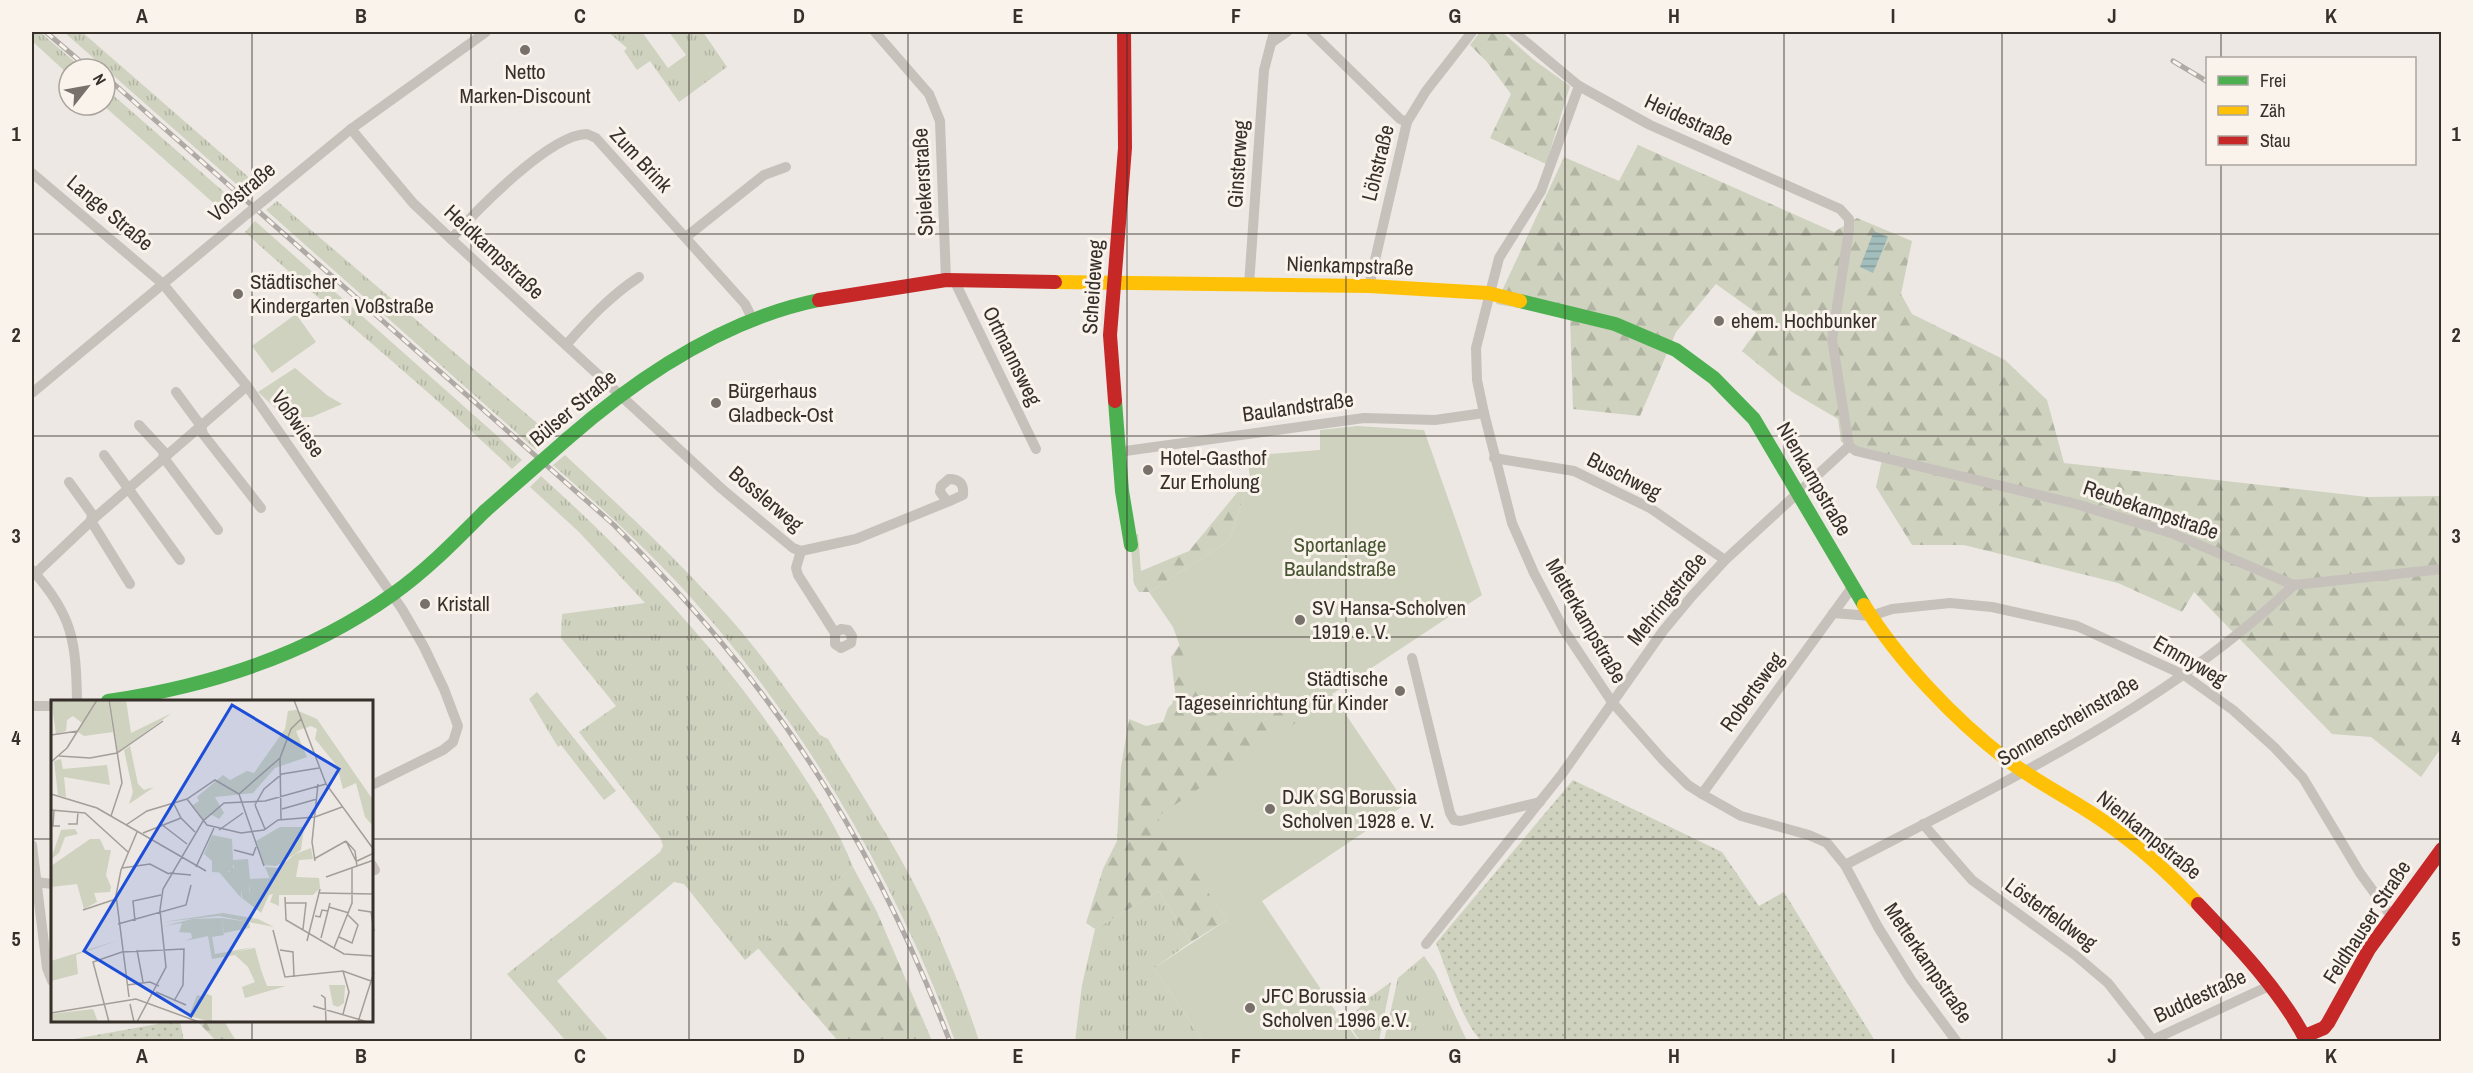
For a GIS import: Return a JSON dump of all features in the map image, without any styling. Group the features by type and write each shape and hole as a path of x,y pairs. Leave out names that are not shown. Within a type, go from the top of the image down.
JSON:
{"street":[{"name":"Voßstraße","path":"32,393 351,129 486,32"},
{"name":"Spiekerstraße","path":"875,32 929,94 940,121 950,280"},
{"name":"Scheideweg","path":"1124,32 1125,148 1110,335 1118,452 1131,544"},
{"name":"Ginsterweg","path":"1249,285 1264,70 1274,32"},
{"path":"1269,46 1276,38 1287,32"},
{"path":"1311,32 1400,119 1407,122"},
{"name":"Löhstraße","path":"1369,286 1407,122 1426,91 1472,32"},
{"name":"Heidestraße","path":"1514,32 1579,86 1650,125 1840,209 1849,219 1832,339 1849,446"},
{"name":"Metterkampstraße","path":"1579,86 1540,191 1499,258 1488,293 1476,348 1477,380 1494,458 1512,523 1534,573 1564,630 1612,702 1688,785 1741,816 1809,835 1827,843 1845,865 1878,927 1911,980 1957,1041"},
{"name":"Heidkampstraße","path":"351,129 413,203 620,394"},
{"name":"Zum Brink","path":"451,239 487,200 521,170 566,140 582,134 596,138 745,304 753,320"},
{"path":"686,237 764,175 786,167"},
{"name":"Lange Straße","path":"32,173 163,284"},
{"path":"566,345 598,309 639,277"},
{"name":"Bülser Straße","path":"117,700 153,696 199,686 297,651 392,595 426,568 485,511 620,394 680,356 753,320 809,302 848,294 950,280 1115,283"},
{"name":"Ortmannsweg","path":"950,280 1036,449"},
{"name":"Nienkampstraße","path":"1115,283 1369,286 1488,293 1615,324 1676,350 1714,378 1754,419 1871,616 1910,666 1949,708 1989,744 2023,771 2079,804 2134,844 2189,894 2269,986 2306,1039"},
{"name":"Voßwiese","path":"163,284 247,386 392,595 424,647 444,688 458,726 453,742 443,750 374,784"},
{"path":"77,700 74,640 65,616 53,596 33,572 247,386"},
{"path":"176,392 201,426 203,434 261,508"},
{"name":"Bosslerweg","path":"620,394 722,489 801,551 856,539 947,501"},
{"name":"Baulandstraße","path":"1118,452 1364,418 1435,420 1484,413"},
{"path":"139,424 163,451 164,458 218,530"},
{"name":"Mehringstraße","path":"1426,944 1579,751 1663,631 1725,560 1797,491 1849,446"},
{"name":"Reubekampstraße","path":"1849,446 1865,453 2076,504 2171,533 2294,585 2442,569"},
{"path":"104,454 180,560"},
{"name":"Buschweg","path":"1494,458 1574,471 1650,508 1725,560"},
{"path":"69,482 92,514 91,521 130,584"},
{"path":"801,551 796,568 798,575 835,633"},
{"name":"Sonnenscheinstraße","path":"1845,865 2023,771 2184,675 2263,615 2294,585"},
{"name":"Robertsweg","path":"1702,794 1853,586"},
{"name":"Emmyweg","path":"1871,616 1892,609 1950,603 1992,606 2077,626 2184,675 2233,710 2274,747 2303,778 2360,873 2392,917"},
{"path":"1833,613 1871,616"},
{"path":"1412,658 1450,813 1454,820 1540,802"},
{"path":"32,706 51,706"},
{"name":"Lösterfeldweg","path":"1923,824 1972,880 2108,983 2126,1003 2150,1040"},
{"path":"32,845 47,968 51,978"},
{"name":"Feldhauser Straße","path":"2306,1039 2328,1023 2362,960 2442,849"},
{"path":"36,882 51,884"},
{"name":"Buddestraße","path":"2150,1040 2269,986"}],"green space":[{"path":"32,32 40,32 69,57 57,57 57,64 32,41"},
{"path":"64,32 82,32 111,57 92,57"},
{"path":"608,32 642,32 668,68 686,55 669,32 703,32 727,67 679,102 650,61 637,70 624,51 627,48"},
{"path":"1480,32 1502,32 1534,60 1570,86 1546,164 1490,138 1511,94 1487,62 1470,45"},
{"path":"697,56 707,71 688,85 684,80 687,62"},
{"path":"117,62 260,187 251,197 117,79"},
{"path":"117,98 240,206 227,215 117,117"},
{"path":"1638,145 1834,232 1857,218 1912,241 1901,294 1912,314 2005,360 2047,400 2064,463 2368,497 2441,496 2441,748 2421,777 2371,737 2332,734 2194,592 2182,612 2118,583 1964,545 1912,545 1876,487 1882,460 1855,454 1841,441 1838,419 1792,392 1742,351 1765,319 1716,284 1676,332 1640,416 1573,409 1570,317 1496,304 1564,157 1619,181"},
{"path":"277,201 551,435 535,449 266,210"},
{"path":"255,221 522,460 512,469 278,262 245,232"},
{"path":"296,314 316,342 272,373 252,346"},
{"path":"295,368 328,396 342,404 312,417 286,418 258,392"},
{"name":"Sportanlage Baulandstraße","path":"1357,426 1424,430 1482,595 1332,694 1406,804 1262,901 1334,1009 1359,1041 1203,1041 1154,968 1227,920 1157,817 1300,720 1289,703 1263,721 1229,719 1208,704 1194,684 1173,627 1149,592 1229,541 1250,477 1247,456 1320,450 1320,430"},
{"path":"565,455 642,527 697,583 756,650 820,735 828,739 918,891 936,929 979,1041 955,1041 902,915 870,854 836,795 760,681 672,577 553,465"},
{"path":"541,476 643,574 736,680 817,797 833,824 853,867 745,960 684,884 674,882 557,981 609,1041 566,1041 507,974 660,852 663,846 661,839 579,732 616,706 561,638 562,614 645,603 579,532 530,487"},
{"path":"1250,477 1229,541 1149,592 1139,592 1134,584 1130,537 1138,534 1141,571 1189,551"},
{"path":"1180,644 1194,684 1263,721 1289,703 1301,720 1158,817 1227,920 1191,942 1159,891 1095,929 1086,923 1103,869 1117,841 1121,767 1129,719 1146,726 1163,722 1175,692 1171,657"},
{"path":"537,692 616,791 604,800 561,745 558,747 529,699"},
{"path":"1573,780 1722,852 1759,906 1784,892 1875,1041 1483,1042 1476,1035 1462,1011 1436,943"},
{"path":"853,867 877,912 932,1041 838,1041 758,948"},
{"path":"1159,891 1191,942 1154,968 1203,1041 1075,1042 1082,985 1095,929"},
{"path":"1424,956 1435,972 1467,1041 1384,1041 1398,978"},
{"path":"1391,982 1379,1041 1360,1041 1347,1022 1366,1000"},
{"path":"168,1022 180,1022 184,1041 63,1041"},
{"path":"198,1022 225,1022 236,1041 216,1041"}],"water":[{"path":"1874,231 1888,237 1873,273 1860,267"}],"railway":[{"path":"46,32 75,57"},
{"path":"2173,61 2206,81"},
{"path":"117,87 614,525 695,612 757,687 791,734 852,832 905,935 950,1042"}],"traffic: fast":[{"path":"567,439 623,394 684,353 750,321 819,300"},
{"path":"1520,301 1615,324 1676,350 1714,378 1754,419 1864,605"},
{"path":"1115,401 1122,491 1131,545"},
{"path":"485,511 567,439"},
{"path":"114,700 184,687 221,677 293,651 327,634 406,585 485,511"}],"traffic: slow":[{"path":"1055,282 1369,286 1488,293 1520,301"},
{"path":"1864,605 1910,668 1967,726 2018,768 2094,815 2130,841 2198,904"}],"traffic: jam":[{"path":"1115,401 1110,335 1125,148 1124,32"},
{"path":"819,300 946,280 1055,282"},
{"path":"2305,1036 2324,1028 2328,1023 2369,949 2442,849"},
{"path":"2198,904 2272,987 2307,1042"}],"place":[{"name":"Netto Marken-Discount","path":"525,50"},
{"name":"Städtischer Kindergarten Voßstraße","path":"238,294"},
{"name":"ehem. Hochbunker","path":"1719,321"},
{"name":"Bürgerhaus Gladbeck-Ost","path":"716,403"},
{"name":"Hotel-Gasthof Zur Erholung","path":"1148,470"},
{"name":"Kristall","path":"425,604"},
{"name":"SV Hansa-Scholven 1919 e. V.","path":"1300,620"},
{"name":"Städtische Tageseinrichtung für Kinder","path":"1400,691"},
{"name":"DJK SG Borussia Scholven 1928 e. V.","path":"1270,809"},
{"name":"JFC Borussia Scholven 1996 e.V.","path":"1250,1008"}]}
